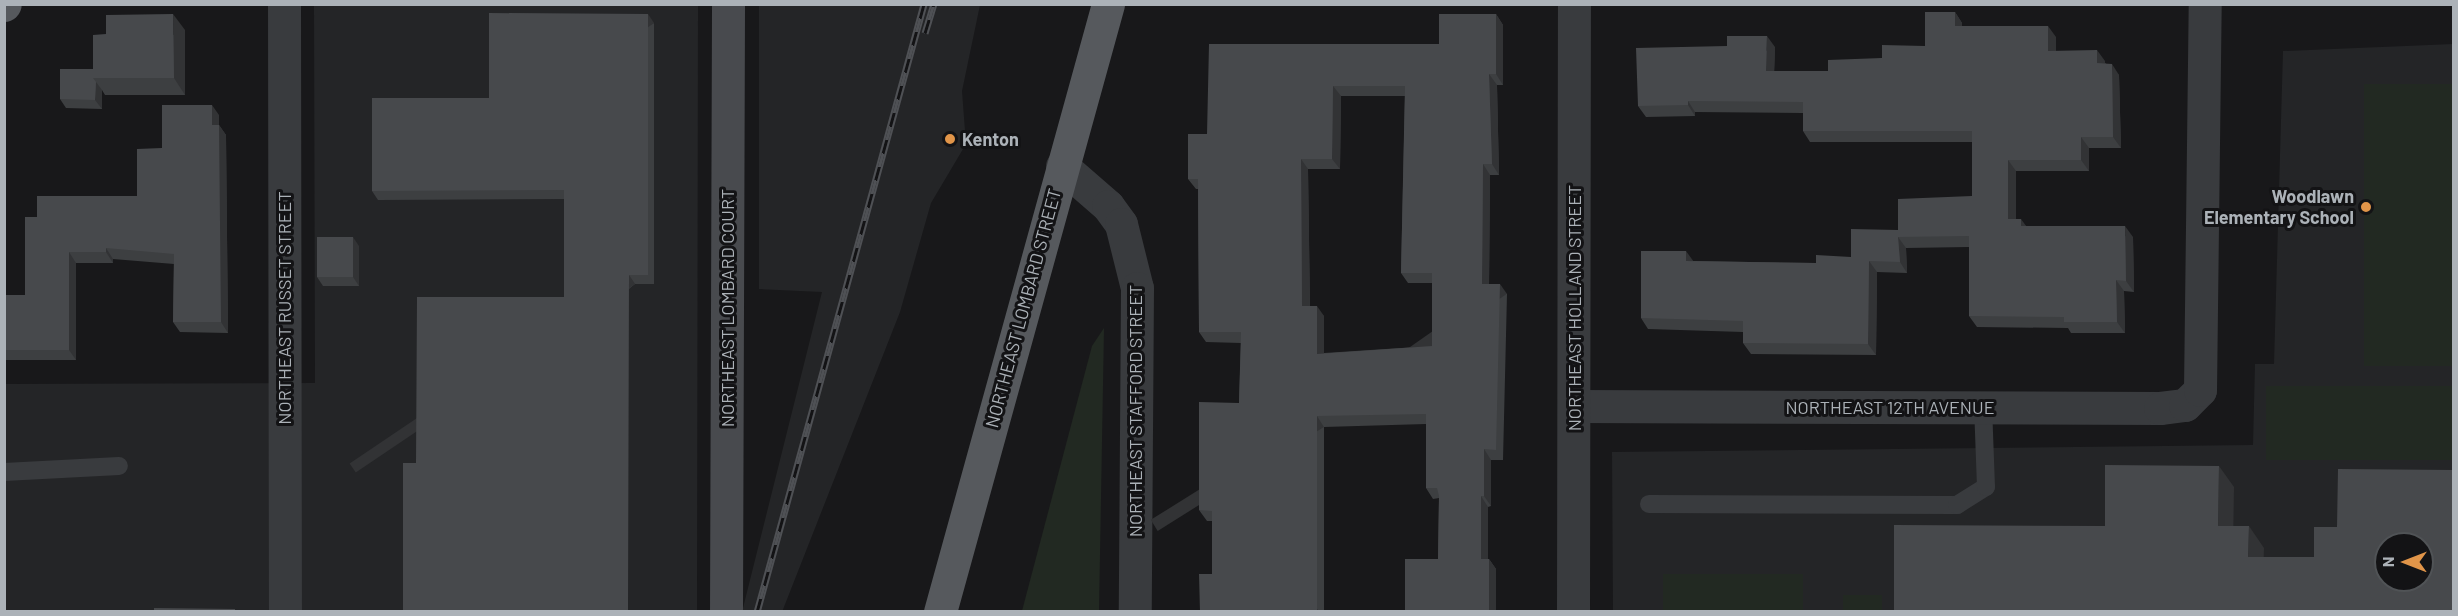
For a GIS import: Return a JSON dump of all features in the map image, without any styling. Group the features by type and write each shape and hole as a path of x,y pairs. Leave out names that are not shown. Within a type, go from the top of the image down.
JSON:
{"main road":[{"name":"NORTHEAST LOMBARD STREET","path":"940,612 1108,4"}],"street":[{"name":"NORTHEAST RUSSET STREET","path":"284,4 285,612"},
{"name":"NORTHEAST LOMBARD COURT","path":"726,612 728,4"},
{"name":"NORTHEAST HOLLAND STREET","path":"1573,612 1574,4"},
{"name":"NORTHEAST 12TH AVENUE","path":"1574,406 2160,408 2186,405 2200,390 2205,4"},
{"name":"NORTHEAST STAFFORD STREET","path":"1062,166 1108,206 1120,224 1137,288 1135,612"}],"lane":[{"path":"1649,504 1957,505 1986,487 1983,407"},
{"path":"4,472 118,466"}],"shaded area":[{"path":"314,5 698,5 697,611 5,611 4,384 315,383"},
{"path":"759,5 980,5 962,91 966,144 931,203 900,312 782,612 743,611 743,608 822,292 759,289"},
{"name":"Woodlawn Elementary School","path":"2453,44 2453,611 1613,611 1612,452 2253,445 2255,364 2274,364 2283,51"},
{"path":"2364,84 2453,84 2453,366 2364,366"},
{"path":"1104,328 1099,611 1022,611 1092,346"},
{"path":"2266,386 2453,386 2453,460 2266,460"},
{"path":"1663,574 1803,574 1803,611 1663,611"},
{"path":"1843,595 1882,595 1882,611 1843,611"}],"building":[{"path":"1925,12 1955,12 1955,26 2048,26 2048,51 2097,50 2097,63 2112,64 2113,137 2081,137 2081,160 2008,160 2008,219 2021,219 2021,226 2125,226 2126,281 2116,280 2117,322 2064,322 2064,317 1969,316 1969,236 1898,237 1900,262 1869,261 1868,344 1743,343 1743,321 1641,318 1641,251 1686,251 1686,261 1816,263 1816,255 1851,257 1851,229 1898,230 1898,199 1972,196 1972,131 1803,131 1803,102 1688,101 1688,105 1638,106 1636,48 1727,46 1727,36 1767,36 1766,71 1828,71 1828,60 1882,58 1882,45 1925,46"},
{"path":"489,13 648,14 648,275 629,275 628,612 403,612 403,463 416,463 417,297 564,297 564,190 372,191 372,98 489,98"},
{"path":"173,14 174,78 93,78 93,35 106,34 106,15"},
{"path":"1439,14 1496,14 1496,74 1489,74 1492,164 1483,164 1482,284 1500,284 1496,450 1484,449 1484,496 1481,496 1481,559 1489,559 1489,612 1405,612 1405,559 1438,559 1439,496 1437,488 1426,488 1426,414 1317,416 1317,612 1200,612 1199,574 1212,574 1212,511 1199,510 1199,402 1239,403 1241,332 1199,332 1198,179 1188,179 1188,134 1207,134 1209,44 1439,44","holes":["1333,86 1405,86 1401,273 1432,273 1432,346 1317,354 1317,306 1302,306 1301,159 1332,159"]},
{"path":"60,69 93,69 93,78 96,82 95,100 60,99"},
{"path":"162,105 212,105 212,125 219,125 221,322 173,322 174,254 106,248 106,252 69,252 69,350 4,350 4,295 25,295 25,217 37,217 37,196 137,196 137,149 162,148"},
{"path":"317,237 353,237 353,277 317,277"},
{"path":"2105,465 2219,466 2218,526 2249,526 2248,557 2314,557 2314,527 2337,527 2338,469 2454,470 2454,612 1894,612 1894,525 2105,526"},
{"path":"154,608 235,609 235,612 154,612"}],"railway":[{"path":"757,612 924,4"},
{"path":"925,33 934,4"}],"place":[{"name":"Kenton","path":"950,139"},
{"name":"Woodlawn Elementary School","path":"2366,207"}]}
